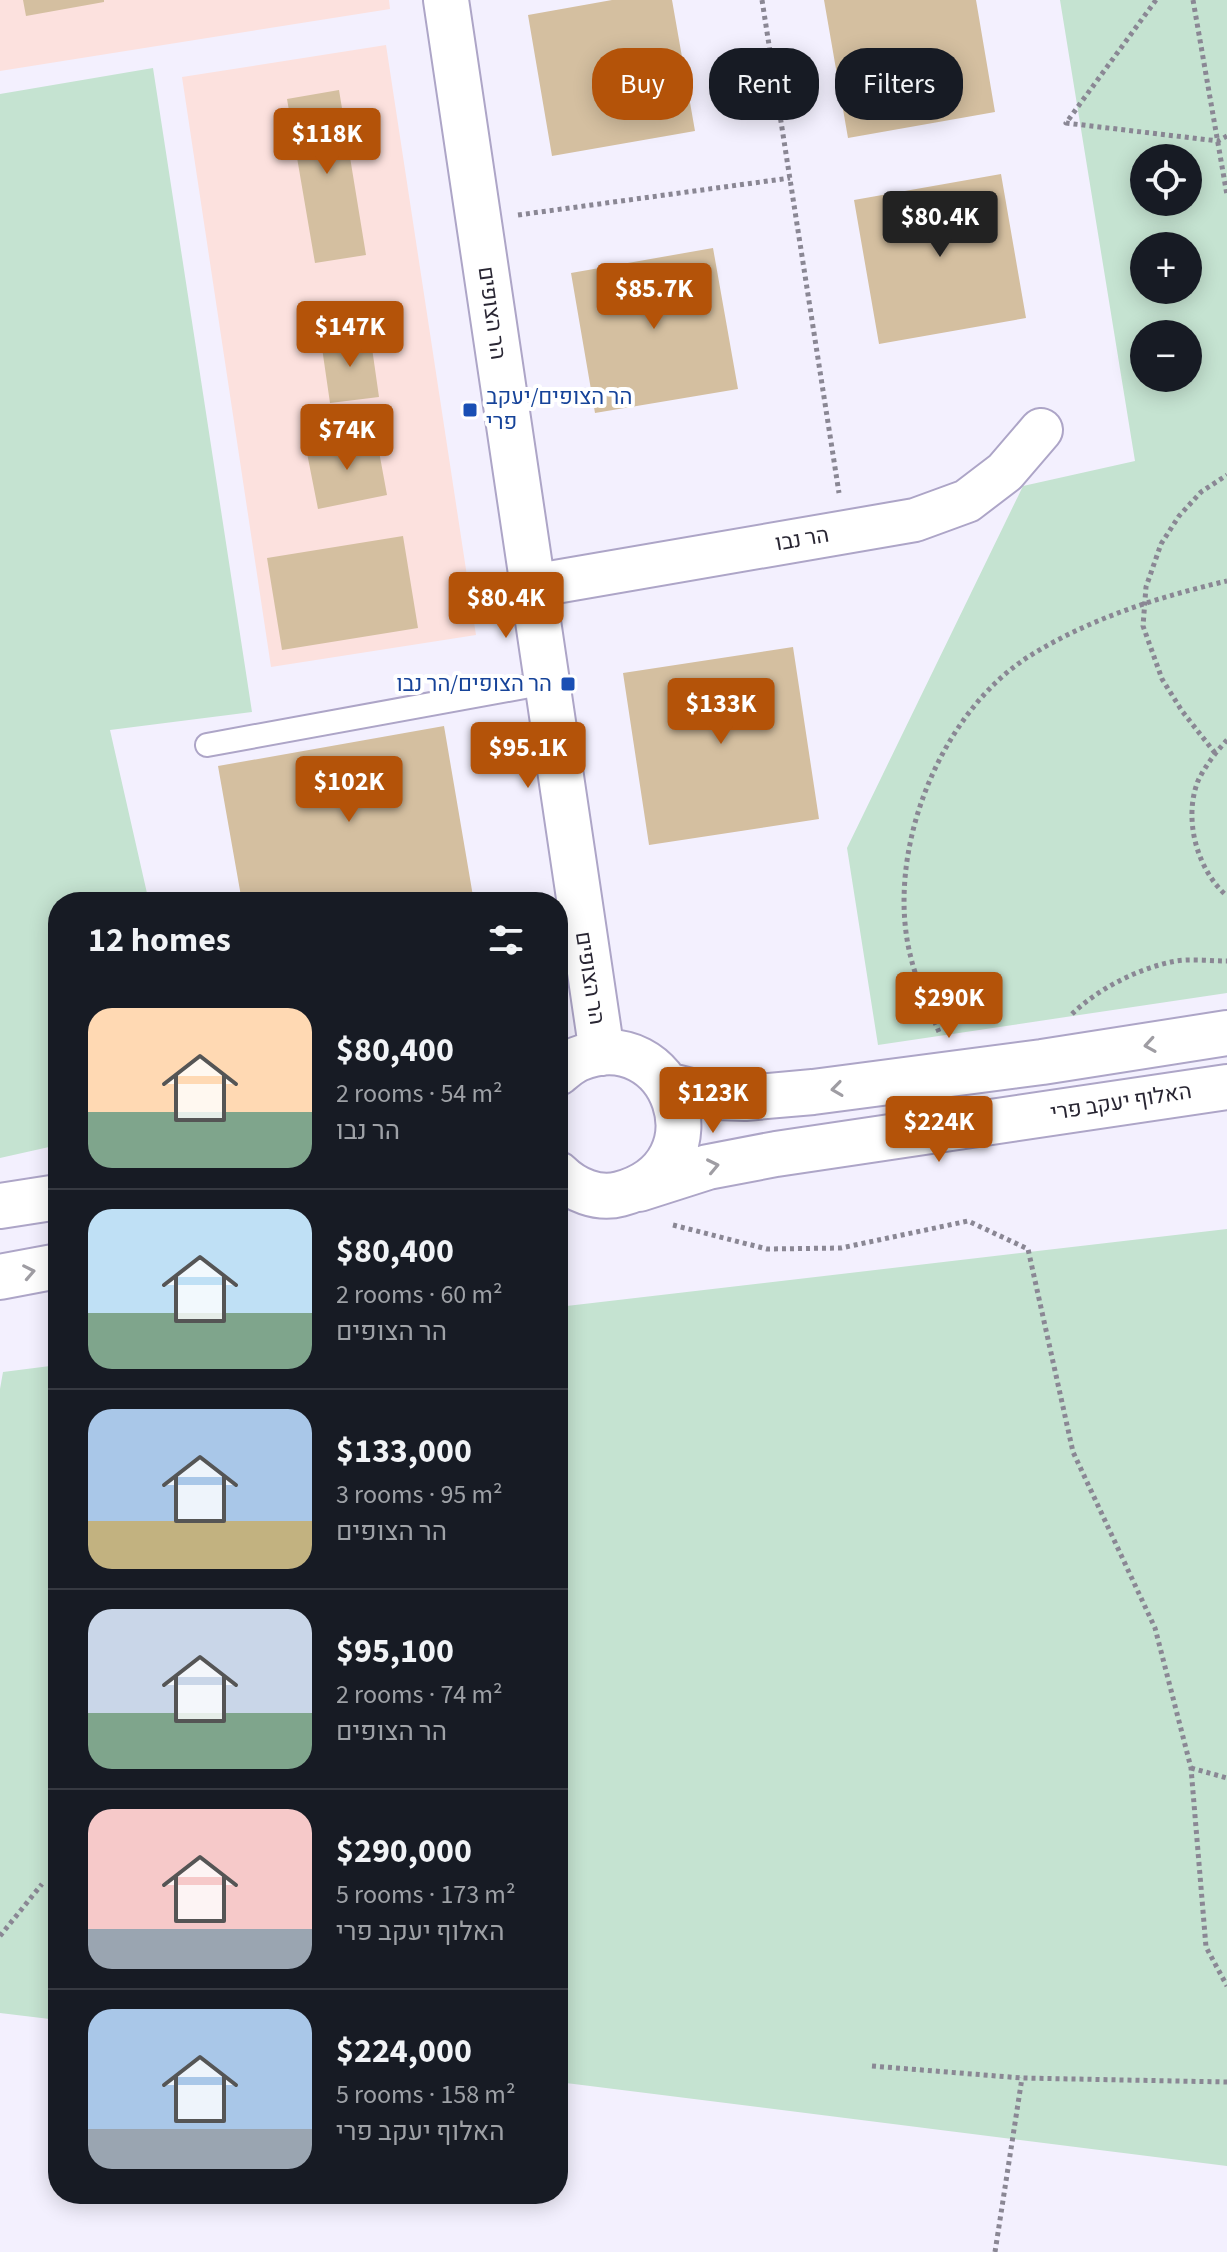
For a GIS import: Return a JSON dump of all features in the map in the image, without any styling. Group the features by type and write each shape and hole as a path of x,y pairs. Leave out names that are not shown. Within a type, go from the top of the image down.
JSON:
{"street":[{"name":"הר הצופים","path":"446,0 602,1053"},
{"name":"הר נבו","path":"532,586 915,520 967,501 1005,472 1041,430"},
{"path":"667,1085 715,1097 745,1098 813,1092 1020,1065 1227,1033"},
{"path":"568,1066 577,1059 602,1053 639,1059 655,1070 678,1107 679,1131 673,1155 658,1175 592,1188"},
{"name":"האלוף יעקב פרי","path":"592,1188 776,1154 1227,1087"},
{"path":"0,1206 48,1199"},
{"path":"0,1277 48,1268"}],"lane":[{"path":"207,745 546,683"}],"path":[{"path":"762,0 845,532"},
{"path":"1156,0 1066,123 1218,141 1227,136"},
{"path":"1193,0 1227,195"},
{"path":"479,220 790,178"},
{"path":"1215,753 1162,679 1143,626 1146,587 1161,544 1179,516 1201,492 1227,475"},
{"path":"954,1073 911,958 904,906 908,852 919,805 949,742 971,711 1000,680 1027,658 1113,614 1227,581"},
{"path":"1227,740 1198,781 1193,801 1195,844 1213,883 1227,896"},
{"path":"1020,1065 1085,1002 1109,987 1173,961 1227,961"},
{"path":"592,1188 646,1218 767,1249 841,1248 968,1221 1028,1249 1073,1452 1155,1628 1191,1768 1206,1947 1227,1986"},
{"path":"1191,1768 1227,1778"},
{"path":"0,1936 42,1884"},
{"path":"872,2066 1022,2078 1227,2082"},
{"path":"995,2252 1022,2078"}],"shaded area":[{"path":"0,0 389,0 390,9 0,71"},
{"path":"386,45 476,635 271,667 182,77"}],"green space":[{"path":"1060,0 1227,0 1227,993 878,1045 847,848 1023,486 1135,461"},
{"path":"153,68 252,712 110,730 147,892 48,892 48,1147 0,1158 0,94"},
{"path":"1227,1229 1227,2166 568,2083 568,1306"},
{"path":"48,1366 48,2019 0,2013 0,1389 3,1372"}],"building":[{"path":"23,0 104,0 104,2 26,16"},
{"path":"612,0 672,0 680,48 592,48 592,120 693,120 695,131 552,156 528,15"},
{"path":"824,0 976,0 995,112 963,118 963,48 835,48 835,63"},
{"path":"339,90 366,255 315,263 287,99"},
{"path":"845,120 950,120 848,138"},
{"path":"1001,174 1026,318 879,344 854,200"},
{"path":"713,248 738,389 595,413 571,273"},
{"path":"370,334 379,397 330,403 321,341"},
{"path":"376,435 387,495 318,509 306,448"},
{"path":"403,536 418,628 282,650 267,558"},
{"path":"793,647 819,819 649,845 623,673"},
{"path":"444,726 472,892 240,892 218,766"}],"place":[{"name":"הר הצופים/יעקב פרי","path":"470,410"},
{"name":"הר הצופים/הר נבו","path":"568,684"}]}
